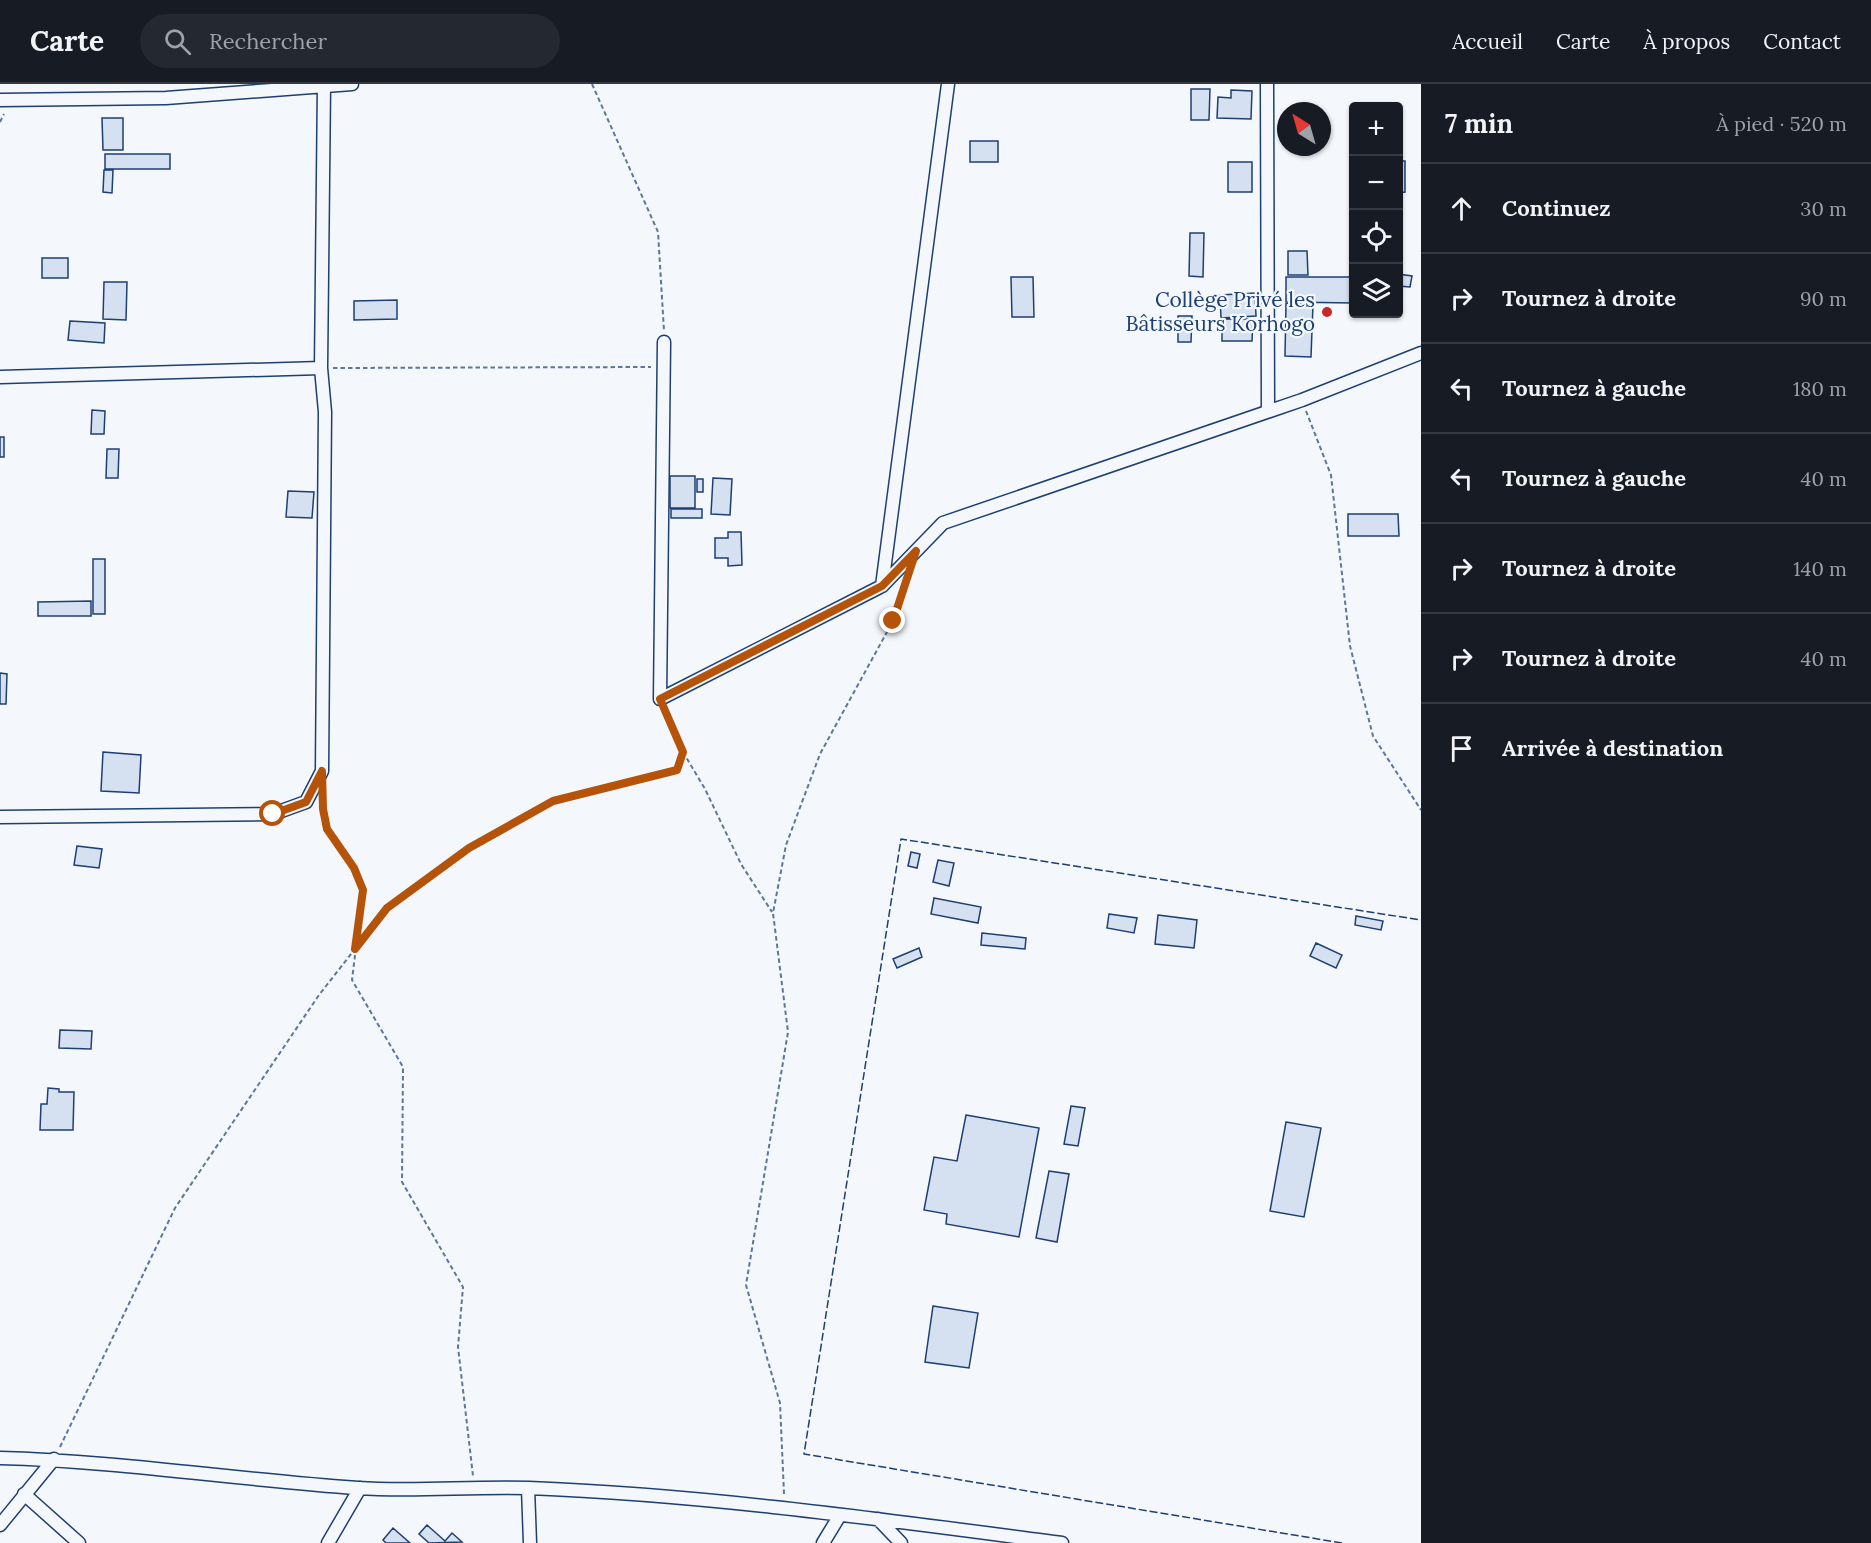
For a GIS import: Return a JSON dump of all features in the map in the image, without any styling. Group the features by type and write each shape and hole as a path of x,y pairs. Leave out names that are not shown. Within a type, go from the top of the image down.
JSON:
{"street":[{"path":"0,100 166,98 352,84"},
{"path":"882,586 948,84"},
{"path":"1267,84 1268,411"},
{"path":"0,817 273,814 306,802 322,771 325,412 321,368 324,85"},
{"path":"664,342 660,699 882,586 943,523 1302,400 1421,352"},
{"path":"0,377 321,368"},
{"path":"0,1458 54,1460 360,1488 528,1488 685,1499 878,1519 1062,1543"},
{"path":"0,1525 54,1460"},
{"path":"328,1543 360,1488"},
{"path":"528,1488 530,1543"},
{"path":"24,1494 79,1543"},
{"path":"823,1543 840,1515"},
{"path":"878,1519 901,1543"}],"path":[{"path":"592,84 658,232 664,342"},
{"path":"321,368 665,366"},
{"path":"1302,400 1331,475 1350,646 1373,736 1421,810"},
{"path":"785,1509 780,1403 747,1285 788,1032 773,913 786,845 820,754 893,621 916,551"},
{"path":"660,699 683,752 705,789 741,864 773,913"},
{"path":"54,1460 175,1208 319,994 387,908 469,848 553,801 677,770 683,752"},
{"path":"322,799 327,829 354,868 363,890 352,980 403,1067 402,1182 463,1287 458,1347 474,1488"}],"building":[{"path":"1191,89 1210,89 1209,120 1191,120"},
{"path":"1231,90 1252,91 1251,119 1217,118 1218,97 1231,98"},
{"path":"102,118 123,118 123,150 103,150"},
{"path":"970,141 998,141 998,162 970,162"},
{"path":"105,154 170,154 170,169 105,169"},
{"path":"1403,161 1405,161 1405,192 1403,192"},
{"path":"1228,162 1252,162 1252,192 1228,192"},
{"path":"104,170 113,170 112,193 103,192"},
{"path":"1190,233 1204,233 1203,277 1189,276"},
{"path":"1288,251 1307,251 1308,275 1288,275"},
{"path":"42,258 68,258 68,278 42,278"},
{"path":"1403,275 1412,276 1410,287 1403,286"},
{"path":"1011,277 1033,277 1034,317 1012,317"},
{"path":"1286,277 1349,277 1349,303 1286,302"},
{"path":"104,282 127,282 126,320 103,319"},
{"path":"1255,293 1256,316 1221,318 1220,295"},
{"path":"397,300 397,319 354,320 354,301"},
{"path":"1286,303 1313,304 1311,357 1285,356"},
{"path":"1178,316 1192,316 1191,342 1178,342"},
{"path":"1222,319 1253,319 1252,341 1222,341"},
{"path":"70,321 105,323 104,343 68,340"},
{"path":"92,410 105,411 104,434 91,434"},
{"path":"0,437 4,437 4,457 0,457"},
{"path":"107,449 119,449 118,478 106,478"},
{"path":"670,476 695,476 695,508 670,508"},
{"path":"713,478 732,479 730,515 711,514"},
{"path":"697,479 703,479 703,492 697,492"},
{"path":"288,491 314,492 312,518 286,517"},
{"path":"671,509 702,509 702,518 671,518"},
{"path":"1348,514 1398,514 1399,536 1348,536"},
{"path":"728,532 741,532 742,565 728,566 728,558 715,558 715,538 728,538"},
{"path":"93,559 105,559 105,614 93,614"},
{"path":"91,601 91,616 38,616 38,602"},
{"path":"0,673 7,674 6,704 0,704"},
{"path":"103,752 141,755 139,793 101,791"},
{"path":"77,846 102,849 99,868 74,865"},
{"path":"911,852 920,854 917,868 908,866"},
{"path":"938,860 954,863 949,886 933,882"},
{"path":"934,898 981,907 978,923 931,914"},
{"path":"1109,914 1137,918 1134,933 1107,928"},
{"path":"1158,915 1197,920 1194,948 1155,944"},
{"path":"1356,916 1383,921 1381,930 1355,925"},
{"path":"982,933 1026,938 1025,949 981,945"},
{"path":"1316,943 1342,955 1336,968 1310,956"},
{"path":"919,948 922,957 897,968 893,959"},
{"path":"60,1030 92,1031 91,1049 59,1048"},
{"path":"48,1088 59,1089 59,1092 74,1092 73,1130 40,1130 41,1104 47,1104"},
{"path":"1071,1106 1085,1108 1078,1146 1064,1144"},
{"path":"966,1115 1039,1128 1019,1237 946,1224 947,1214 924,1210 934,1157 957,1161"},
{"path":"1286,1122 1321,1128 1304,1217 1270,1211"},
{"path":"1049,1171 1069,1174 1057,1242 1036,1238"},
{"path":"933,1306 978,1313 969,1368 925,1362"},
{"path":"427,1525 445,1541 452,1533 462,1542 429,1543 419,1534"},
{"path":"393,1528 410,1543 386,1543 383,1540"}],"fence":[{"path":"1342,1543 804,1454 901,839 1421,920"}],"place":[{"name":"Collège Privé les Bâtisseurs Korhogo","path":"1327,312"}],"route":[{"path":"273,814 306,802 322,771 323,809 327,829 354,868 363,890 355,949 387,908 469,848 553,801 677,770 683,752 660,699 882,586 916,551 893,621"}]}
